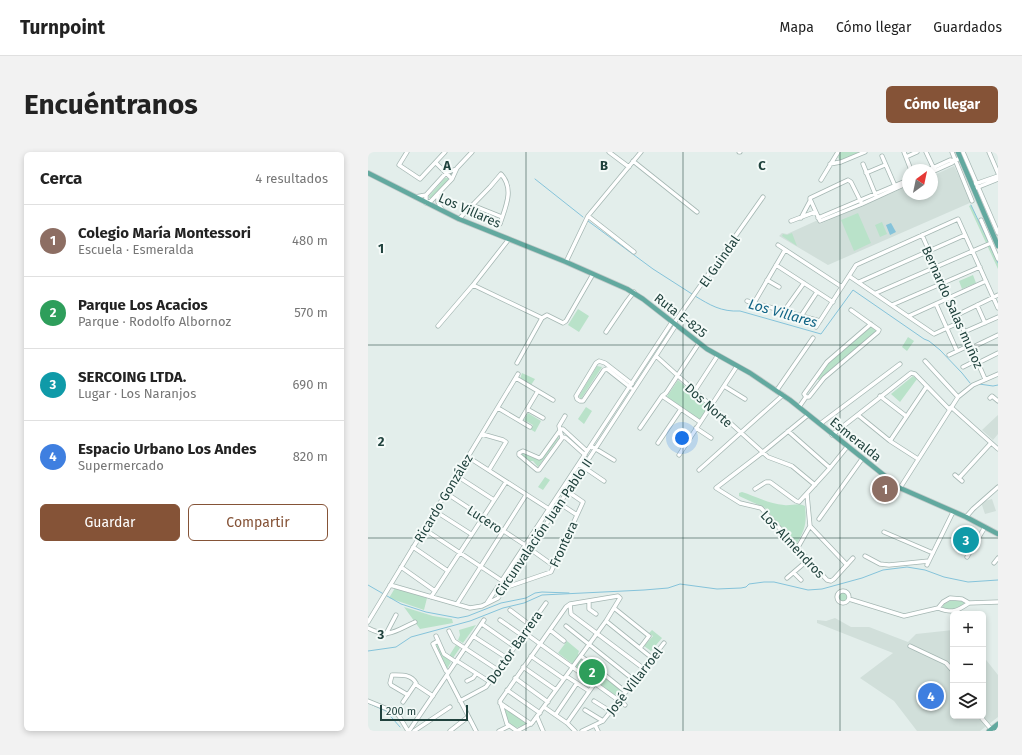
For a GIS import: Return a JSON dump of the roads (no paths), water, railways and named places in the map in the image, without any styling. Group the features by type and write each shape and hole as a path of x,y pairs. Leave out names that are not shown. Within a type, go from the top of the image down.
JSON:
{"main road":[{"path":"958,152 975,187 976,197 998,246"},
{"name":"Los Villares","path":"368,173 459,219 594,274 634,292 643,299"},
{"name":"Ruta E-825","path":"643,299 707,349"},
{"name":"Esmeralda","path":"707,349 777,390 900,488 966,517 998,534"},
{"path":"993,730 998,724"}],"street":[{"path":"407,152 399,165 420,179 445,152"},
{"path":"426,195 426,203 431,201 452,179 457,168 472,152"},
{"path":"609,152 629,168"},
{"path":"566,262 588,216 641,152"},
{"path":"821,180 838,152"},
{"path":"830,164 841,162 865,152"},
{"path":"904,152 909,164"},
{"path":"906,157 916,152"},
{"path":"926,152 931,164"},
{"path":"952,152 972,201"},
{"path":"964,152 975,187 998,233"},
{"path":"975,187 998,174 989,152"},
{"path":"882,156 895,187"},
{"path":"938,168 960,158"},
{"path":"834,159 841,162"},
{"path":"436,162 452,179"},
{"path":"633,162 697,212"},
{"path":"863,164 876,196"},
{"path":"866,173 885,165"},
{"path":"414,197 426,195 446,173 457,168"},
{"path":"459,219 501,174 507,182 508,194 500,224"},
{"path":"801,218 810,201 810,198 848,180 851,182 861,203"},
{"path":"975,187 998,180"},
{"path":"810,201 819,219 861,203 902,183"},
{"path":"895,187 902,185"},
{"path":"438,194 438,202 442,210"},
{"path":"969,194 976,197"},
{"name":"El Guindal","path":"674,323 763,197"},
{"path":"472,205 502,217"},
{"path":"791,221 815,212"},
{"path":"588,216 634,252"},
{"path":"816,327 858,264 958,219 998,308"},
{"path":"981,220 998,259"},
{"name":"Bernardo Salas muñoz","path":"922,235 985,379"},
{"path":"859,282 965,235"},
{"path":"438,326 509,239"},
{"path":"876,294 991,244"},
{"path":"778,245 842,286"},
{"path":"754,303 785,250"},
{"path":"776,265 833,302"},
{"path":"892,305 980,267"},
{"path":"517,362 542,318 547,315 562,323 566,321 594,274"},
{"path":"849,276 934,334 960,322"},
{"path":"767,280 780,287"},
{"path":"909,316 986,281"},
{"path":"784,311 804,283"},
{"path":"473,285 542,318"},
{"path":"606,332 634,292"},
{"path":"801,316 817,292"},
{"path":"957,315 998,295"},
{"path":"747,301 820,321"},
{"path":"936,304 957,351"},
{"path":"977,305 985,323"},
{"path":"798,407 806,397 809,397 819,382 878,332 879,330 851,310"},
{"path":"964,332 998,317"},
{"name":"Circunvalación Juan Pablo II","path":"456,604 470,608 487,604 530,549 656,356 674,323"},
{"name":"Circunvalación Juan Pablo II","path":"504,582 548,509 630,385 674,323"},
{"path":"806,397 804,394 827,362 871,324"},
{"path":"949,355 998,335"},
{"path":"777,390 814,338"},
{"path":"640,428 699,343"},
{"path":"963,367 998,353"},
{"path":"694,392 718,355"},
{"name":"Dos Norte","path":"656,356 694,392 770,458 792,466 814,485"},
{"path":"599,361 605,363 630,385"},
{"path":"599,361 596,363 576,396 577,399 583,401 604,370"},
{"path":"599,361 604,370"},
{"path":"925,361 958,397"},
{"path":"820,424 900,364"},
{"path":"679,455 737,366"},
{"path":"604,370 607,369 635,388"},
{"path":"832,435 911,372 998,449"},
{"name":"Ricardo González","path":"368,622 518,374"},
{"path":"900,488 958,397 973,385 998,374"},
{"path":"516,378 553,400"},
{"path":"815,379 819,382"},
{"path":"724,386 745,399"},
{"path":"890,441 927,386"},
{"path":"520,421 538,391"},
{"path":"699,470 783,395"},
{"path":"662,396 700,422"},
{"path":"880,396 906,416"},
{"path":"990,398 992,396 998,401"},
{"path":"498,408 530,427"},
{"path":"527,409 543,418"},
{"path":"658,443 681,409"},
{"path":"763,452 808,415"},
{"path":"858,415 890,441 918,459"},
{"path":"562,438 539,470 519,455 522,451 539,458 541,457 559,430 559,426 565,416"},
{"path":"696,428 711,438"},
{"path":"559,430 563,429 586,453"},
{"path":"559,430 562,438"},
{"path":"788,431 830,468"},
{"path":"482,434 503,440 506,443 489,470"},
{"path":"562,438 566,438 586,453"},
{"path":"955,475 960,480 991,443"},
{"path":"591,446 614,460"},
{"path":"755,489 766,482 770,482 798,502 807,494 847,447"},
{"name":"Los Almendros","path":"763,452 716,488 740,503 761,508 827,580 831,581 834,579 847,565"},
{"path":"468,457 548,509"},
{"path":"819,518 862,459"},
{"path":"578,464 604,481"},
{"path":"457,476 494,500"},
{"path":"431,597 506,482"},
{"path":"966,517 998,487"},
{"name":"Frontera","path":"504,582 510,586 551,572 583,502 567,491"},
{"name":"Lucero","path":"446,493 525,545"},
{"path":"797,549 810,526 807,494"},
{"path":"390,585 456,604 526,495"},
{"name":"Frontera","path":"555,500 577,515"},
{"path":"435,511 471,534"},
{"path":"865,556 884,565 928,563 953,512"},
{"path":"810,526 847,565 853,558"},
{"path":"967,557 985,527"},
{"path":"424,529 504,582"},
{"path":"884,532 933,553"},
{"path":"413,548 448,571"},
{"path":"530,549 554,566"},
{"path":"994,563 998,558"},
{"path":"787,578 808,560"},
{"path":"401,567 435,591"},
{"path":"794,573 801,580"},
{"path":"618,596 620,598 606,621 537,717 531,724 517,731 509,726 500,701 566,607 570,604 589,601 618,596"},
{"path":"938,608 943,602 950,598 962,599 969,603 998,602"},
{"path":"849,599 904,616 938,608 950,612 956,612 969,603"},
{"path":"589,601 589,609 596,614"},
{"name":"Doctor Barrera","path":"460,701 482,690 490,682 546,603"},
{"path":"570,604 571,614 598,632 643,668"},
{"path":"614,608 649,636 640,648"},
{"path":"510,610 530,625"},
{"path":"386,634 396,615"},
{"path":"368,700 396,712 408,731 484,620"},
{"path":"500,620 540,644 625,705"},
{"path":"606,621 652,658"},
{"path":"368,628 377,633 389,634 415,622"},
{"path":"482,624 515,647"},
{"path":"566,626 634,680"},
{"path":"449,630 454,641 498,670"},
{"path":"550,630 564,641"},
{"path":"436,636 444,654 490,682"},
{"path":"473,636 507,658"},
{"path":"438,641 433,644 476,731"},
{"name":"José Villarroel","path":"582,731 602,721 664,643"},
{"path":"910,646 946,663 950,668"},
{"path":"531,656 589,691"},
{"path":"581,656 626,692"},
{"path":"523,667 556,690"},
{"path":"466,681 473,678 476,674"},
{"path":"408,695 391,685 392,675 409,676 416,681 415,684 433,696"},
{"path":"515,678 548,702"},
{"path":"556,714 577,683"},
{"path":"567,722 595,683"},
{"path":"403,702 415,684"},
{"path":"507,690 540,713"},
{"path":"594,701 610,711"},
{"path":"500,703 531,724"},
{"path":"414,731 450,707"},
{"path":"544,707 567,722 575,731"},
{"path":"585,710 602,721"},
{"path":"450,731 468,717"},
{"path":"537,717 543,731"},
{"path":"983,719 993,730"},
{"path":"595,725 598,731"},
{"path":"499,731 509,726"}],"water":[{"path":"891,223 896,232 890,235 886,225"}],"waterway":[{"path":"535,179 583,217"},
{"path":"971,205 989,243"},
{"name":"Los Villares","path":"588,221 653,269 692,294"},
{"path":"990,246 998,263"},
{"name":"Los Villares","path":"695,296 721,309 740,311 821,334 853,290 929,341 940,350 970,383"},
{"path":"979,384 993,386 998,385"},
{"path":"368,651 396,647 411,637 470,621 503,608 524,603 542,595 644,590 668,588 680,584 717,589 741,588 746,587 749,584 764,582 774,582 808,590 822,589 862,578 883,570 907,567 925,570 944,577 968,582 998,580"},
{"path":"368,585 401,604 426,612 458,618 468,616 501,603 526,598 535,593 569,593"},
{"path":"368,703 386,711 400,727"}],"place":[{"name":"Colegio María Montessori","path":"885,489"},
{"name":"SERCOING LTDA.","path":"966,540"},
{"name":"Parque Los Acacios","path":"592,672"},
{"name":"Espacio Urbano Los Andes","path":"931,696"}]}
